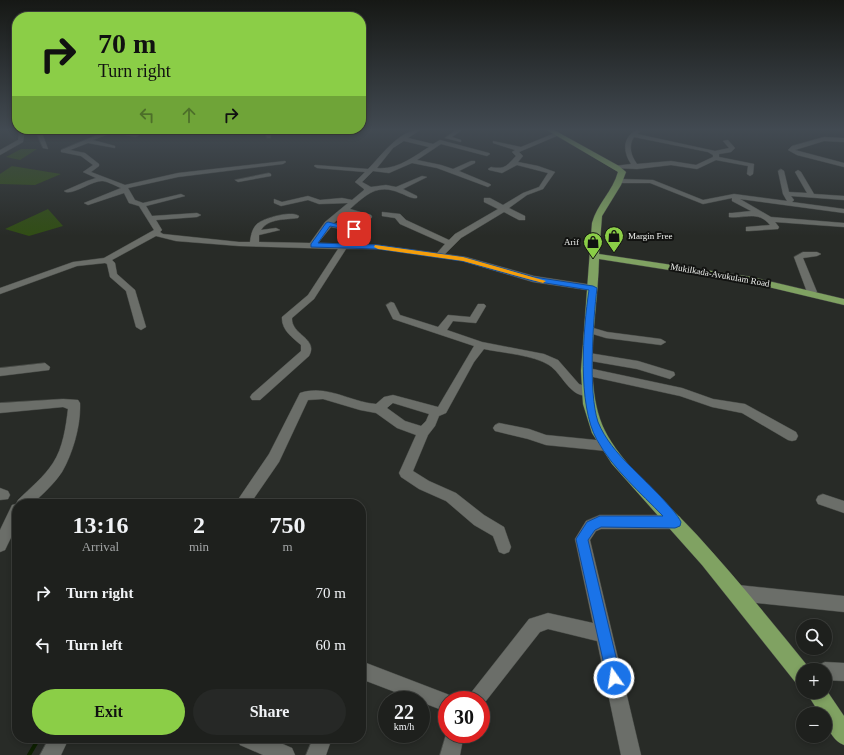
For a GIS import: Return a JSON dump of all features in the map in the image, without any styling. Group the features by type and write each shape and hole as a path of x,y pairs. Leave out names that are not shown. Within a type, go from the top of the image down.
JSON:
{"main road":[{"path":"614,165 622,172 620,181 610,195 596,221 588,372 588,392 593,420 606,446 615,458 675,522 738,593 796,666"},
{"name":"Mukilkada-Avukulam Road","path":"595,256 710,271 812,292 844,302"},
{"path":"821,699 844,735"}],"street":[{"path":"97,165 86,172 106,179 125,189 132,201 142,204 181,197"},
{"path":"238,176 280,165"},
{"path":"369,189 358,182 375,165"},
{"path":"317,166 389,171 402,165"},
{"path":"435,165 488,185"},
{"path":"453,172 467,165"},
{"path":"491,169 502,171 512,165"},
{"path":"439,256 458,236 505,208 525,194 541,188 552,174 551,171 527,165"},
{"path":"617,167 652,165"},
{"path":"686,165 697,167 700,165"},
{"path":"750,174 752,165"},
{"path":"781,170 786,194 794,205"},
{"path":"798,172 812,196"},
{"path":"88,203 125,189 178,175 269,176"},
{"path":"397,189 424,177"},
{"path":"67,191 89,182 106,179"},
{"path":"620,181 651,181 703,202 729,196 844,211"},
{"path":"313,245 328,224 369,189 383,186 397,189 416,197"},
{"path":"786,194 844,198"},
{"path":"729,196 769,219 774,225 773,228 749,229"},
{"path":"276,200 281,204 311,198 319,202 342,200 353,202"},
{"path":"486,200 505,208 522,218"},
{"path":"0,291 76,264 106,260 156,233 158,230 157,224 144,212 142,204"},
{"path":"328,224 354,229 359,227 368,217 344,209"},
{"path":"732,215 758,213"},
{"path":"151,218 197,214"},
{"path":"385,214 397,216 403,222 450,244"},
{"path":"254,245 258,227 277,218 295,216"},
{"path":"769,219 844,226"},
{"path":"256,233 276,230"},
{"path":"156,233 161,236 176,239 254,245 378,247 463,259 533,279 593,288"},
{"path":"256,396 305,352 307,348 306,344 288,326 286,322 287,317 311,297 343,247"},
{"path":"812,292 798,257 803,254 817,254"},
{"path":"106,260 111,263 113,275 130,290 141,327"},
{"path":"391,305 396,317 481,345 540,357 554,363 575,387 588,392"},
{"path":"441,331 451,317 474,321 481,306"},
{"path":"590,330 606,335 661,342"},
{"path":"379,409 388,400 393,398 439,412 442,410 470,360 481,345"},
{"path":"589,357 638,365 670,375"},
{"path":"0,372 45,367"},
{"path":"588,372 682,392 712,403 745,409 792,436"},
{"path":"245,499 274,458 304,396 314,393 327,394 370,409 379,409 401,425 423,432"},
{"path":"0,408 74,403 75,407 70,430 58,468 28,499"},
{"path":"435,412 431,423 423,432 406,473 424,485 451,497 479,520 499,532 504,547"},
{"path":"499,428 529,434 546,440 606,446"},
{"path":"823,500 844,507"},
{"path":"0,545 12,520"},
{"path":"631,755 582,539 591,526 600,522 675,522"},
{"path":"738,593 844,604"},
{"path":"483,691 535,625 548,621 604,634"},
{"path":"832,671 844,672"},
{"path":"366,672 438,700"},
{"path":"50,755 57,743"},
{"path":"258,743 285,755"},
{"path":"316,755 321,743"},
{"path":"450,755 453,743"}],"green space":[{"path":"12,166 61,174 35,185 0,184 0,174"},
{"path":"48,209 63,226 29,236 5,229"}],"waterway":[{"path":"29,755 36,743"}],"slow traffic":[{"path":"378,247 463,259 543,281"}],"place":[{"name":"Margin Free","path":"614,253"},
{"name":"Arif","path":"593,259"}],"route":[{"path":"354,229 328,224 313,245 378,247 463,259 533,279 593,288 590,309 588,392 593,420 601,438 615,458 675,522 600,522 591,526 582,539 614,678"}]}
